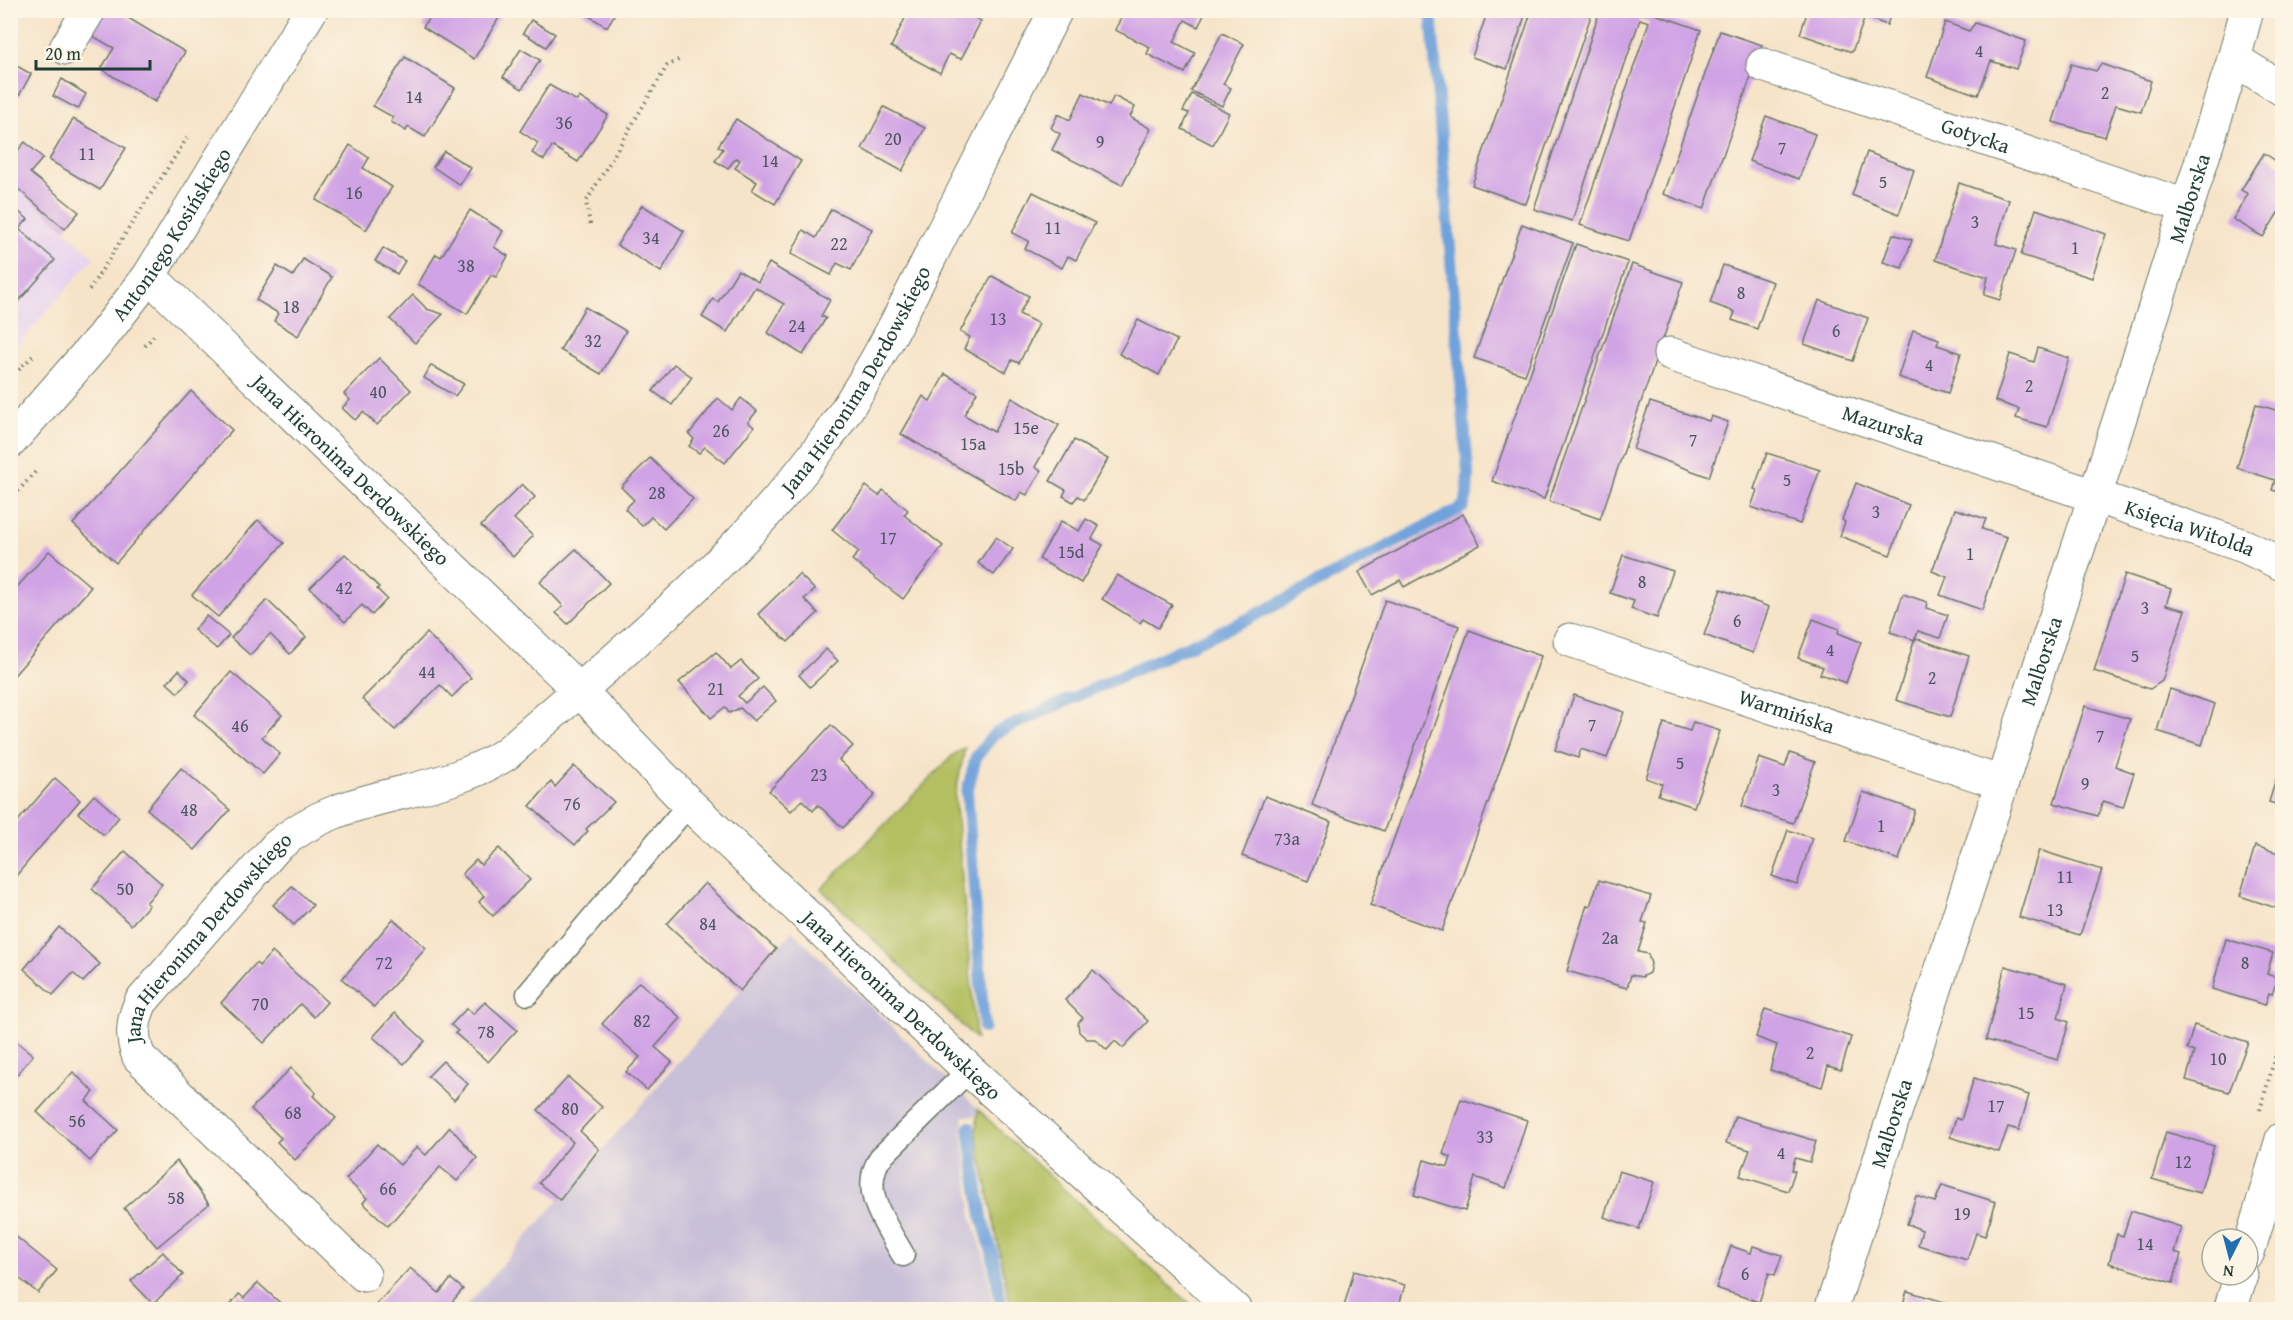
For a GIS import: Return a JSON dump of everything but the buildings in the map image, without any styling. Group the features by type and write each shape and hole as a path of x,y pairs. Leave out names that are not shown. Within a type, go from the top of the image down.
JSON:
{"street":[{"path":"66,48 89,10"},
{"name":"Antoniego Kosińskiego","path":"10,442 102,337 149,276 311,10"},
{"name":"Jana Hieronima Derdowskiego","path":"364,1275 152,1074 139,1058 133,1042 134,1019 141,1002 276,847 297,830 319,817 351,805 453,780 488,765 506,754 696,588 778,501 817,451 857,393 890,336 1056,10"},
{"name":"Malborska","path":"1831,1310 2096,496 2234,59 2247,10"},
{"path":"2234,59 2283,89"},
{"name":"Gotycka","path":"1763,64 2186,206"},
{"name":"Jana Hieronima Derdowskiego","path":"149,276 579,690 689,804 969,1070 1235,1310"},
{"name":"Mazurska","path":"1670,354 2096,496"},
{"name":"Księcia Witolda","path":"2096,496 2244,546 2283,564"},
{"name":"Warmińska","path":"1570,640 2002,783"},
{"path":"2256,1227 2283,1139"},
{"path":"2230,1310 2237,1287"}],"lane":[{"path":"528,994 689,804"},
{"path":"903,1255 872,1196 874,1166 969,1070"}],"path":[{"path":"590,224 586,202 667,66 680,59"},
{"path":"86,294 193,128"},
{"path":"10,378 39,351"}],"shaded area":[{"path":"11,179 94,257 11,353"},
{"path":"792,931 978,1109 975,1116 964,1116 962,1129 972,1218 985,1259 994,1309 463,1310"}],"green space":[{"path":"965,748 955,796 976,1039 821,889 953,755"},
{"path":"978,1109 1195,1309 1011,1309 976,1132"}],"waterway":[{"path":"984,1028 967,792 976,757 995,733 1248,619 1463,507 1467,496 1468,472 1431,10"},
{"path":"969,1127 982,1217 992,1252 1002,1310"}]}
